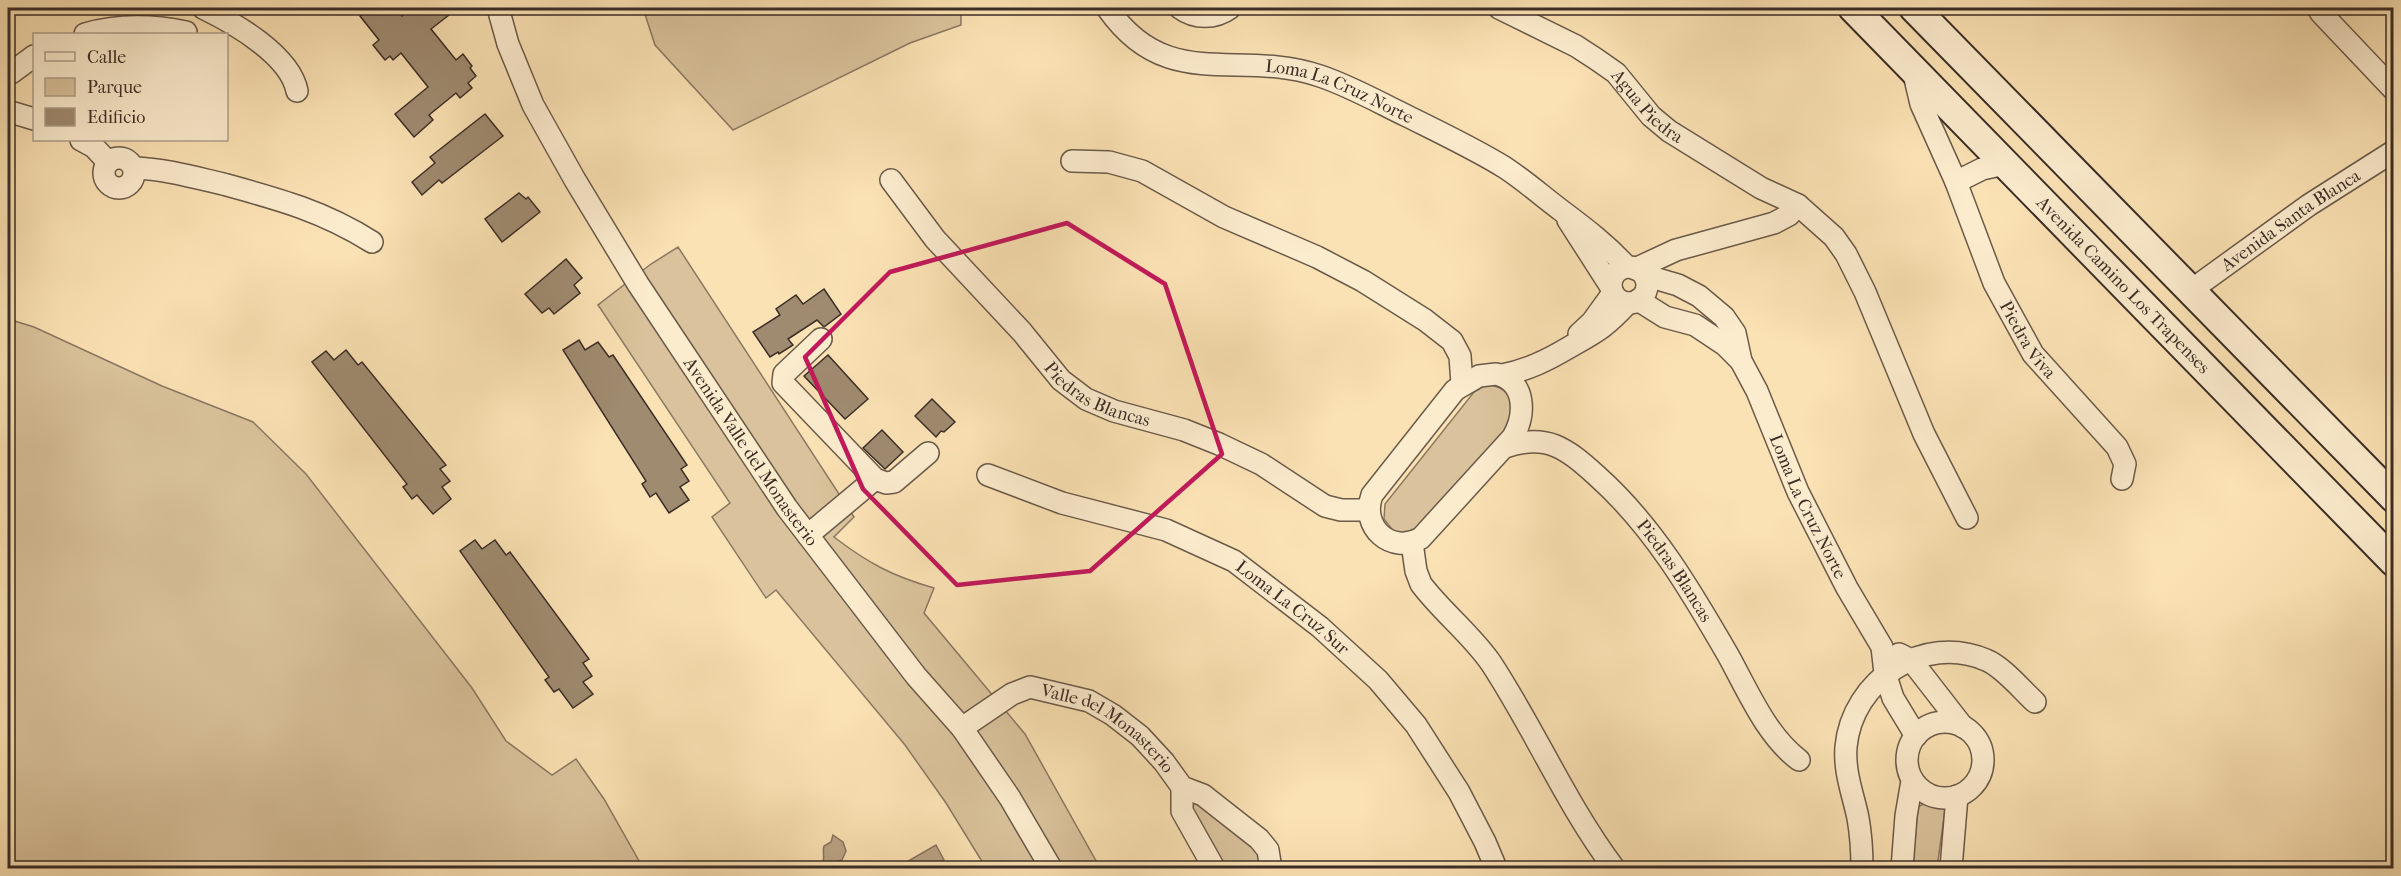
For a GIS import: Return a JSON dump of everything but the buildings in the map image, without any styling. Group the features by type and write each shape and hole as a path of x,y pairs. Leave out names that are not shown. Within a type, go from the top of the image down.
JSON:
{"main road":[{"name":"Avenida Camino Los Trapenses","path":"1853,8 2394,562"},
{"path":"1914,8 2394,498"}],"street":[{"path":"90,33 126,26 156,26 185,33 199,17 203,8 227,21 270,51 295,81 297,91"},
{"name":"Avenida Valle del Monasterio","path":"498,8 508,44 533,105 638,284 775,491 916,675 962,728 1010,798 1051,868"},
{"name":"Loma La Cruz Norte","path":"1104,8 1142,43 1176,61 1198,64 1275,65 1297,69 1336,81 1482,154 1521,178 1636,270 1678,285 1713,305 1735,333 1741,362"},
{"path":"1180,8 1188,13 1207,17 1230,8"},
{"name":"Agua Piedra","path":"1499,8 1576,46 1596,59 1616,74 1651,116 1669,131 1761,188 1798,205 1834,237 1846,254 1865,292 1924,434 1967,518"},
{"path":"2316,9 2394,90"},
{"path":"11,73 33,57"},
{"name":"Piedra Viva","path":"1913,70 1921,104 1956,182 1994,284 2033,354 2118,447 2125,464 2122,479"},
{"path":"14,113 33,118"},
{"path":"83,141 94,147 163,169 283,200 344,224 372,242"},
{"name":"Avenida Santa Blanca","path":"2190,291 2309,205 2394,151"},
{"path":"1072,161 1109,162 1142,171 1224,217 1317,257 1363,281 1417,315 1462,347 1499,375 1516,387 1521,403 1518,429 1505,447 1426,533 1412,543 1396,544 1387,540 1375,528 1368,510 1372,495 1462,384 1479,376 1499,375 1547,361 1569,347 1623,296 1645,292 1647,286 1636,270"},
{"path":"1956,182 1982,169 2005,164"},
{"name":"Piedras Blancas","path":"891,180 934,239 1022,332 1061,380 1079,394 1102,407 1184,430 1219,444 1269,469 1325,506 1341,510 1368,510"},
{"path":"1623,296 1613,276 1617,272 1636,270 1676,250 1710,239 1751,231 1774,223 1789,215 1798,205"},
{"name":"Loma La Cruz Norte","path":"1563,212 1623,296 1665,317 1695,325 1725,345 1741,362 1757,391 1798,492 1846,588 1882,647 1885,673 1893,698 1916,736"},
{"path":"821,339 784,374 783,383 875,479 886,483 894,482 928,453"},
{"path":"1452,341 1460,356 1462,384"},
{"path":"1521,403 1547,361"},
{"name":"Piedras Blancas","path":"1521,403 1544,435 1606,484 1644,525 1692,594 1776,737 1799,760"},
{"path":"1505,447 1531,440 1554,444"},
{"name":"Loma La Cruz Sur","path":"988,475 1062,503 1166,530 1234,561 1303,614 1378,680 1416,725 1459,792 1496,868"},
{"path":"808,536 875,479"},
{"path":"1412,543 1416,571 1422,584 1490,662 1543,748 1581,820 1614,868"},
{"path":"1882,647 1911,660 1978,743 1983,764 1974,784 1957,796 1935,797 1925,793 1912,781"},
{"path":"1862,868 1858,821 1846,769 1846,744 1860,703 1885,673 1911,660 1943,652 1971,654 1989,661 2035,702"},
{"name":"Valle del Monasterio","path":"962,728 1012,694 1030,687 1089,700 1140,736 1164,762 1182,788 1182,811 1215,868"},
{"path":"1902,868 1906,816 1912,781 1907,766 1907,755 1916,736 1923,729 1943,722 1963,727"},
{"name":"Valle del Monasterio","path":"1182,788 1203,795 1259,839 1268,850 1271,867"},
{"path":"1951,868 1957,796"}],"highlighted area":[{"path":"1067,223 1165,284 1222,454 1090,571 957,585 863,489 805,357 890,272"}],"green space":[{"path":"643,8 961,8 961,25 910,43 733,130 655,45"},
{"path":"678,247 854,517 834,537 881,568 905,579 934,588 924,613 1025,734 1100,868 986,868 946,803 905,745 776,590 766,598 712,517 730,503 598,305 651,264"},
{"path":"8,319 34,327 162,386 253,422 306,474 472,688 506,741 552,775 576,759 604,799 643,868 8,868"},
{"path":"1486,385 1502,389 1513,400 1509,431 1420,533 1395,533 1384,519 1385,504 1474,392"},
{"path":"1195,799 1260,849 1260,865 1255,868 1222,868 1192,818 1189,801"},
{"path":"1925,803 1940,804 1945,810 1937,868 1912,868 1918,807"}],"shaded area":[{"path":"833,835 843,842 846,851 842,860 828,864 823,862 823,848 831,842"},
{"path":"936,845 944,860 929,868 896,868"}]}
